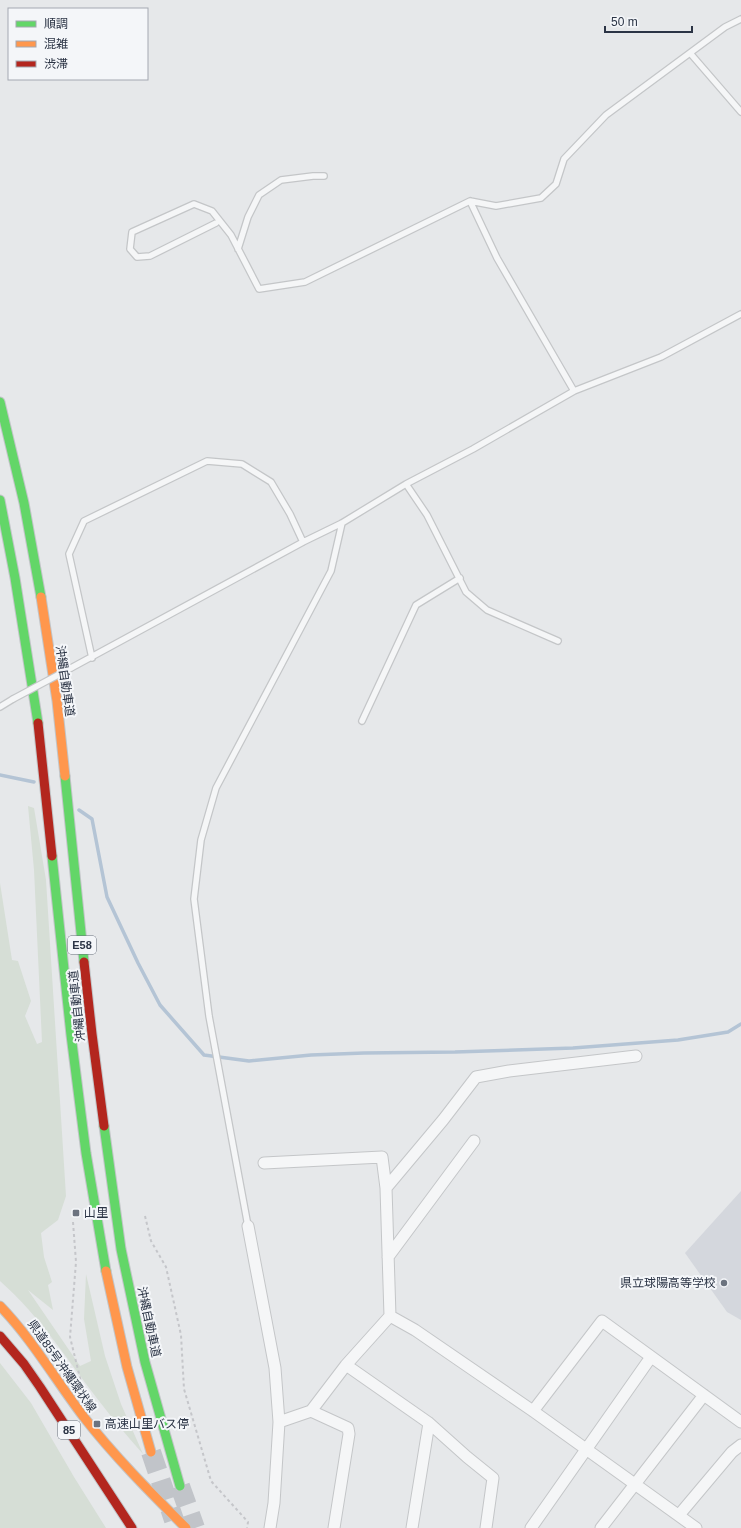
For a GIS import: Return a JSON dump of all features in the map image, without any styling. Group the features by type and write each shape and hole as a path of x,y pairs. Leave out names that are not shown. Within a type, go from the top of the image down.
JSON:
{"main road":[{"name":"沖縄自動車道","path":"0,402 24,503 36,566 56,702 92,1034 121,1249 145,1362 180,1486"},
{"name":"沖縄自動車道","path":"0,500 15,578 36,707 71,1036 86,1153 101,1246 127,1367 151,1452"},
{"name":"県道85号沖縄環状線","path":"0,1306 34,1344 70,1398 94,1430 135,1477 186,1528"},
{"name":"85","path":"0,1336 24,1364 40,1387 132,1528"}],"street":[{"path":"386,1188 443,1120 476,1077 508,1071 636,1056"},
{"path":"388,1257 474,1141"},
{"path":"264,1163 382,1157 386,1188 390,1316 346,1365 310,1411 279,1422"},
{"path":"248,1226 275,1368 279,1422 274,1503 270,1528"},
{"path":"390,1316 415,1330 533,1411 696,1528"},
{"path":"533,1411 602,1321 741,1422"},
{"path":"531,1528 651,1357"},
{"path":"346,1365 429,1423 493,1478 486,1528"},
{"path":"602,1528 704,1396"},
{"path":"310,1411 348,1428 349,1434 334,1528"},
{"path":"412,1528 429,1423"},
{"path":"679,1515 732,1452 741,1445"}],"lane":[{"path":"216,223 150,256 137,257 130,249 132,232 194,204 212,211 231,235 259,290 305,282 470,201 496,206 542,198 556,184 564,159 606,116 725,27 741,19"},
{"path":"690,54 741,112"},
{"path":"238,249 248,217 259,195 280,180 324,176"},
{"path":"470,201 497,258 574,391"},
{"path":"0,707 303,542 342,523 406,484 473,449 574,391 661,357 741,314"},
{"path":"92,658 69,554 84,521 207,461 242,464 271,482 290,514 303,542"},
{"path":"406,484 427,514 466,592 487,610 558,642"},
{"path":"248,1226 209,1016 194,899 201,840 216,788 331,571 342,523"},
{"path":"362,721 416,605 460,578"}],"path":[{"path":"145,1216 151,1241 166,1267 181,1335 184,1389 212,1481 248,1522 247,1528"},
{"path":"73,1222 76,1262 70,1337 84,1394"}],"shaded area":[{"path":"28,806 34,808 46,880 66,1196 58,1220 41,1233 44,1257 52,1282 48,1285 53,1310 28,1290 80,1366 91,1361 84,1319 86,1274 105,1356 121,1404 143,1454 108,1412 42,1325 0,1281 0,883 12,960 18,961 31,1001 25,1016 37,1044 42,1042 34,870"},
{"name":"県立球陽高等学校","path":"741,1191 741,1320 727,1312 685,1253"},
{"path":"0,1363 31,1403 74,1477 106,1528 0,1528"}],"waterway":[{"path":"0,775 34,782"},
{"path":"79,810 92,819 107,897 138,963 160,1005 204,1055 249,1061 311,1055 573,1048 678,1040 728,1032 741,1024"}],"tunnel":[{"path":"151,1452 174,1520"},
{"path":"180,1486 195,1528"}],"traffic: fast":[{"path":"0,402 24,503 41,597"},
{"path":"0,500 15,578 38,723"},
{"path":"65,776 84,962"},
{"path":"52,856 71,1035 86,1153 106,1271"},
{"path":"104,1126 121,1249 145,1362 180,1486"}],"traffic: slow":[{"path":"41,597 57,701 65,776"},
{"path":"106,1271 127,1367 151,1452"},
{"path":"0,1306 23,1332 95,1431 133,1474 186,1528"}],"traffic: jam":[{"path":"38,723 52,856"},
{"path":"84,962 104,1126"},
{"path":"0,1336 24,1364 40,1387 132,1528"}],"place":[{"name":"山里","path":"76,1213"},
{"name":"県立球陽高等学校","path":"724,1283"},
{"name":"高速山里バス停","path":"97,1424"}]}
